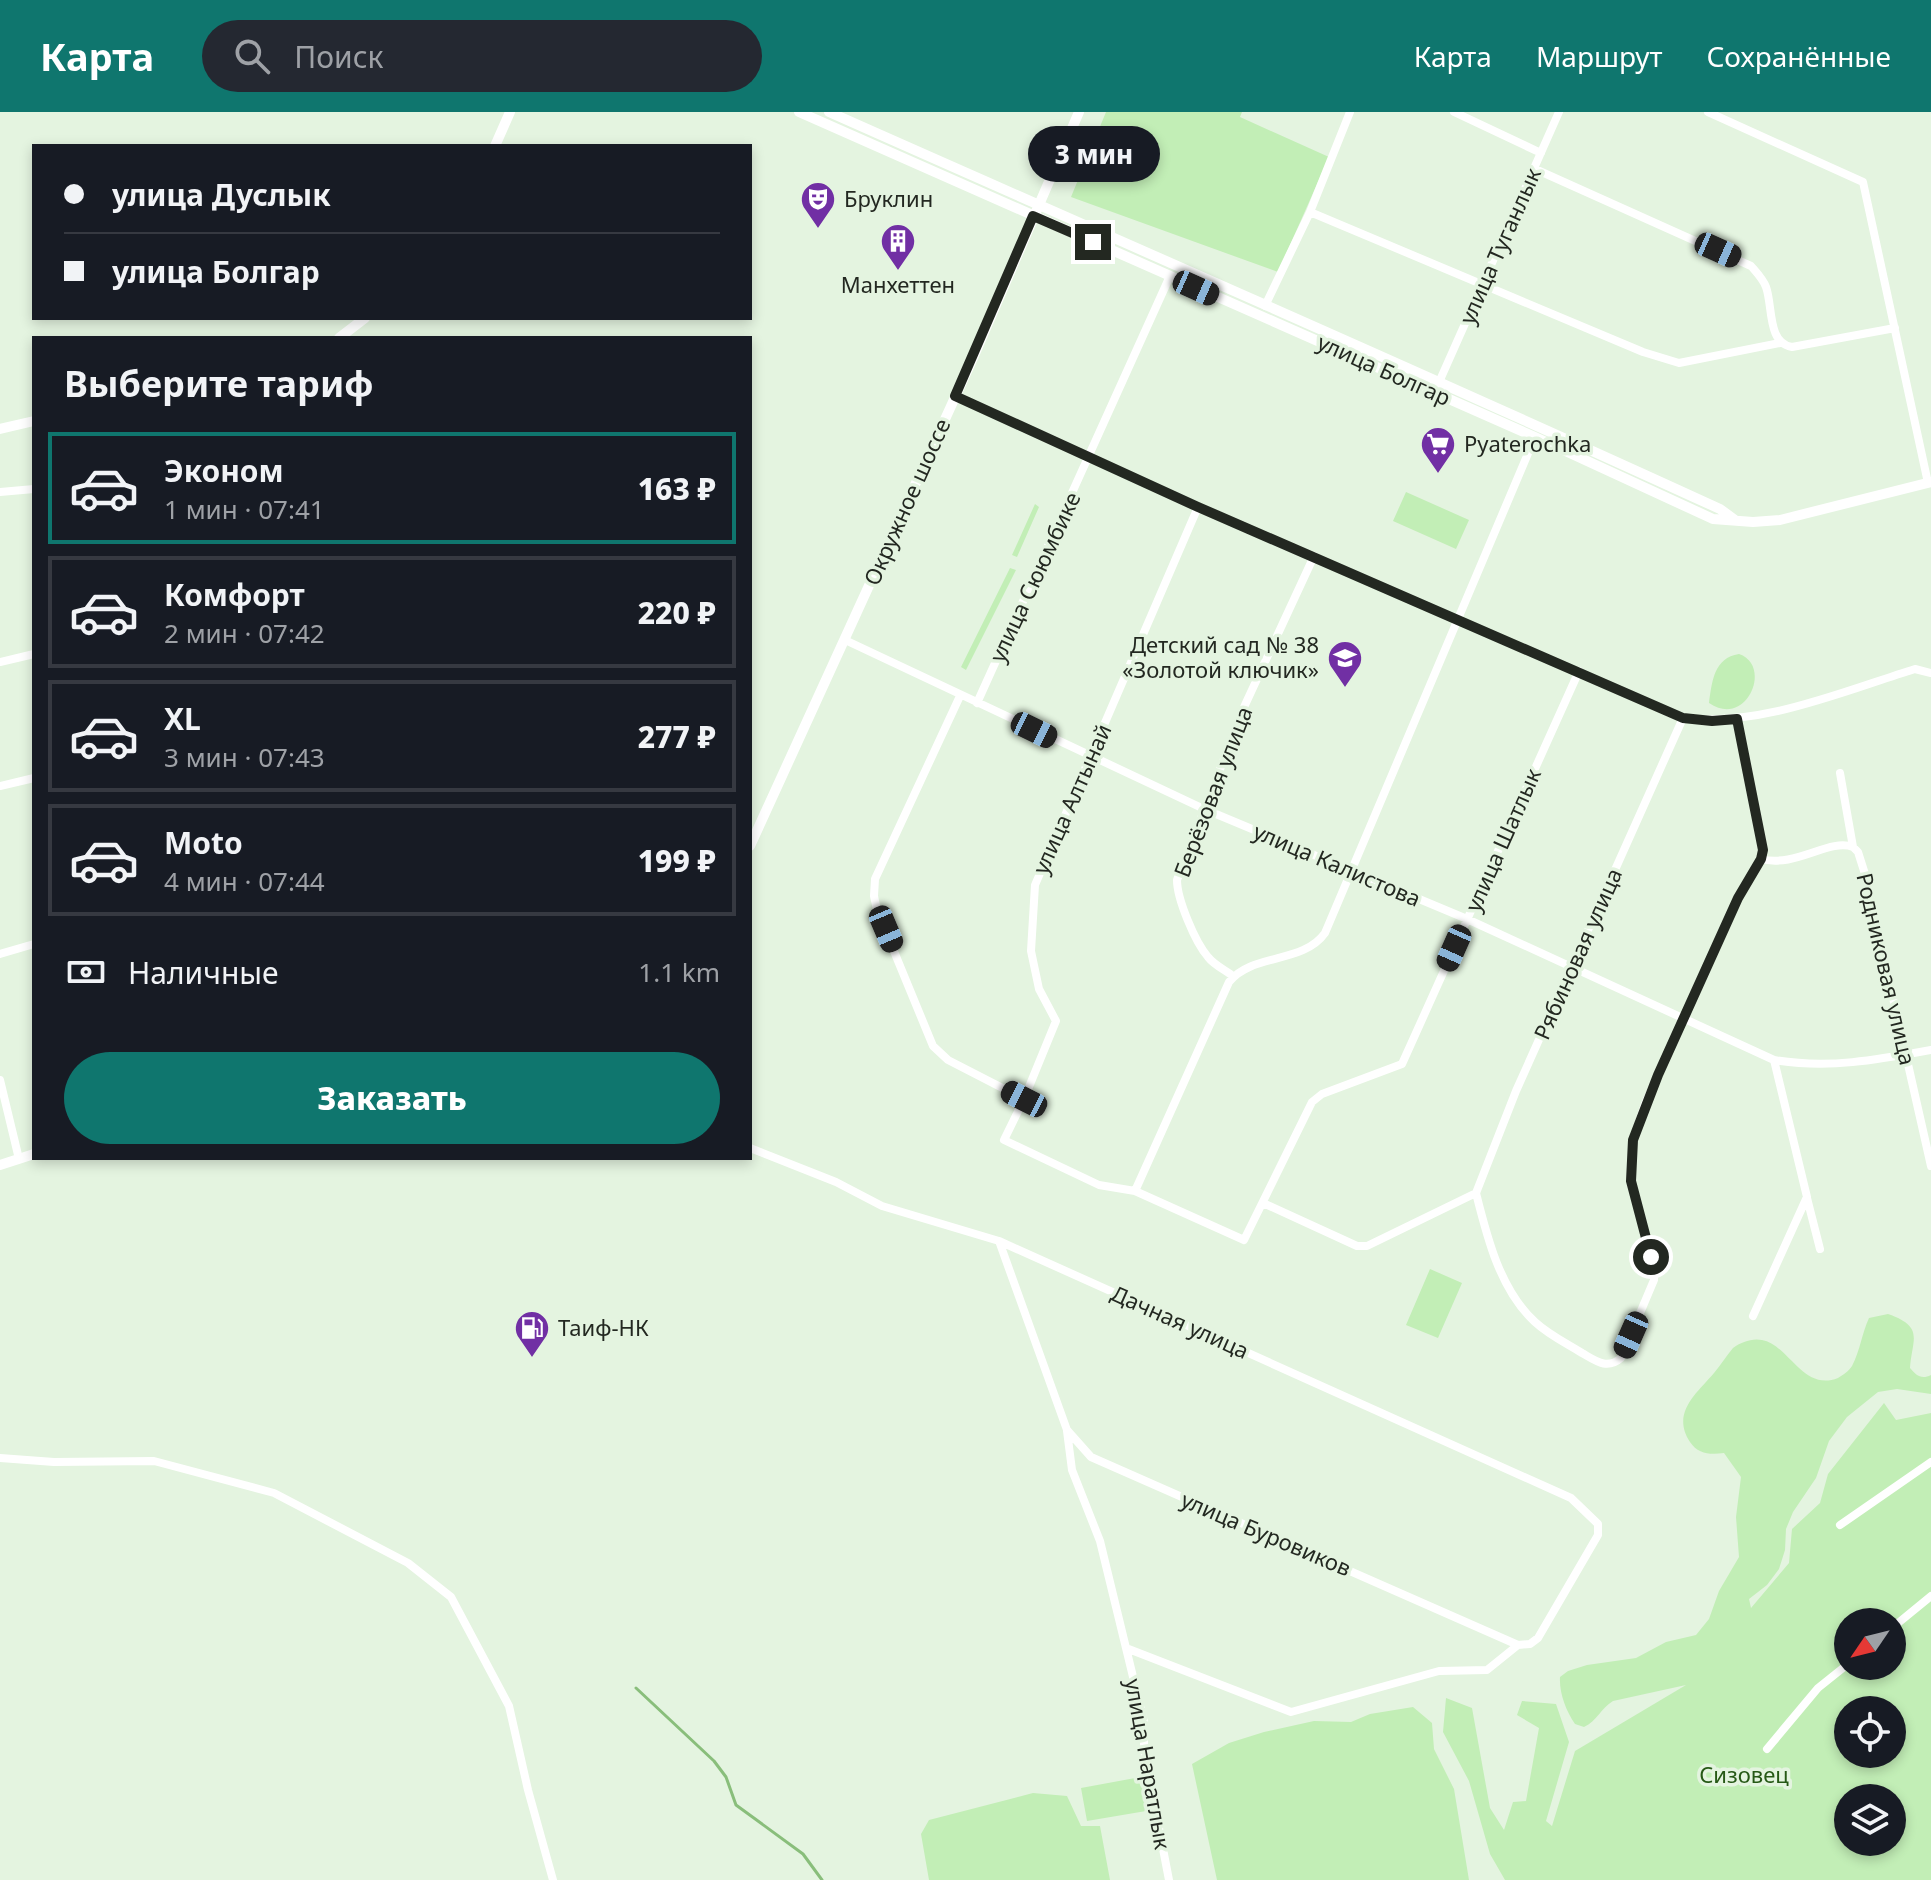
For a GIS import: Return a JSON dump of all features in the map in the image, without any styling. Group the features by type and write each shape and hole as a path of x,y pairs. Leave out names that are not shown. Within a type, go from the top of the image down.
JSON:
{"street":[{"path":"496,144 510,112"},
{"name":"улица Болгар","path":"799,112 1535,437 1713,519 1753,522 1780,520 1930,482"},
{"name":"улица Болгар","path":"829,112 1265,306 1440,380 1720,509 1735,520"},
{"name":"Окружное шоссе","path":"752,842 955,396 1079,112"},
{"path":"1265,306 1310,212 1350,112"},
{"path":"1454,112 1541,153"},
{"name":"улица Туганлык","path":"1440,380 1559,112"},
{"path":"1708,112 1863,182 1930,482"},
{"path":"1535,169 1751,266 1767,289 1776,338 1780,343"},
{"path":"1310,212 1643,352 1679,363 1780,343 1792,347 1895,328"},
{"name":"улица Сююмбике","path":"977,703 1170,276"},
{"path":"342,336 362,320"},
{"path":"955,396 1198,507 1683,718 1712,721 1737,719 1816,700 1915,669 1931,673"},
{"path":"0,429 32,421"},
{"path":"1135,1191 1233,976 1315,945 1325,933 1535,437"},
{"path":"0,492 32,489"},
{"name":"улица Алтынай","path":"1135,1191 1099,1185 1004,1140 1056,1021 1039,989 1031,951 1035,885 1198,507"},
{"name":"Берёзовая улица","path":"1233,976 1213,962 1202,949 1177,887 1178,875 1245,705 1314,556"},
{"name":"улица Калистова","path":"845,640 1204,809 1467,919 1774,1060 1833,1065 1931,1050"},
{"path":"0,662 32,654"},
{"name":"улица Шатлык","path":"1135,1191 1244,1240 1304,1115 1316,1098 1402,1064 1579,671"},
{"path":"960,696 875,879 874,896 933,1046 948,1060 1024,1099"},
{"name":"Рябиновая улица","path":"1476,1193 1516,1091 1683,718"},
{"path":"1263,1203 1357,1246 1367,1246 1476,1193 1486,1232 1504,1279 1521,1307 1544,1330 1597,1362 1609,1365 1621,1358 1654,1280 1631,1181 1633,1140 1645,1104 1738,898 1761,859 1763,844 1737,719"},
{"name":"Родниковая улица","path":"1840,773 1853,847 1858,852 1865,874 1931,1166"},
{"path":"0,786 32,778"},
{"path":"1761,859 1784,862 1843,844 1853,847"},
{"path":"0,954 32,945"},
{"path":"1774,1060 1820,1249"},
{"path":"0,1080 19,1159"},
{"name":"Дачная улица","path":"752,1149 836,1182 882,1206 999,1241 1571,1498 1598,1524 1596,1543 1538,1638 1530,1644 1518,1645"},
{"path":"0,1165 32,1155"},
{"path":"1753,1316 1807,1197"},
{"name":"улица Буровиков","path":"999,1241 1067,1430 1083,1451 1099,1462 1518,1645"},
{"name":"улица Наратлык","path":"1067,1430 1072,1470 1100,1541 1144,1722 1144,1750 1169,1880"},
{"path":"0,1458 54,1462 154,1461 274,1493 408,1563 451,1597 509,1706 553,1880"},
{"path":"1840,1525 1931,1462"},
{"path":"1906,1617 1931,1596"},
{"name":"улица Наратлык","path":"1126,1648 1291,1712 1439,1671 1487,1670 1518,1645"},
{"path":"1767,1749 1818,1688 1834,1675"}],"green space":[{"path":"1106,112 1242,112 1240,117 1329,157 1278,272 1071,197"},
{"path":"1406,492 1469,520 1456,549 1393,521"},
{"path":"1035,504 1039,507 1017,557 1012,555"},
{"path":"1010,568 1016,570 966,670 961,667"},
{"path":"1739,654 1749,660 1754,670 1751,692 1744,702 1734,708 1723,709 1709,703 1719,665"},
{"path":"1430,1269 1462,1283 1438,1338 1406,1325"},
{"name":"Сизовец","path":"1888,1314 1900,1319 1912,1329 1914,1335 1910,1368 1919,1376 1931,1375 1931,1394 1897,1389 1878,1392 1847,1417 1829,1441 1816,1478 1793,1512 1786,1529 1785,1550 1779,1569 1767,1585 1749,1599 1751,1608 1789,1563 1792,1529 1820,1503 1828,1474 1884,1403 1896,1420 1931,1413 1931,1880 1505,1880 1490,1854 1469,1781 1443,1732 1446,1698 1472,1708 1490,1808 1504,1830 1513,1802 1526,1801 1539,1728 1517,1715 1522,1701 1556,1704 1569,1742 1546,1821 1552,1826 1575,1751 1686,1685 1613,1701 1584,1727 1575,1724 1569,1713 1562,1695 1560,1677 1587,1665 1636,1658 1666,1642 1696,1635 1709,1619 1719,1591 1739,1557 1736,1517 1741,1477 1724,1453 1705,1453 1690,1442 1683,1422 1693,1396 1733,1348 1743,1342 1762,1340 1772,1344 1806,1373 1826,1381 1848,1371 1869,1318"},
{"path":"1413,1707 1432,1723 1434,1749 1454,1789 1469,1880 1217,1880 1192,1764 1229,1743 1264,1732 1314,1721 1351,1722 1370,1714"},
{"path":"1146,1776 1152,1810 1087,1821 1081,1788"},
{"path":"1033,1793 1067,1796 1081,1826 1100,1826 1110,1880 929,1880 921,1834 929,1820"}],"waterway":[{"path":"636,1688 714,1761 726,1777 736,1805 803,1854 822,1880"}],"place":[{"name":"Бруклин","path":"818,230"},
{"name":"Манхеттен","path":"898,272"},
{"name":"Pyaterochka","path":"1438,475"},
{"name":"Детский сад № 38 «Золотой ключик»","path":"1345,689"},
{"name":"Таиф-НК","path":"532,1359"}],"route":[{"path":"1093,242 1033,216 955,396 1198,507 1683,718 1712,721 1737,719 1763,850 1738,898 1645,1104 1633,1140 1631,1181 1651,1257"}]}
